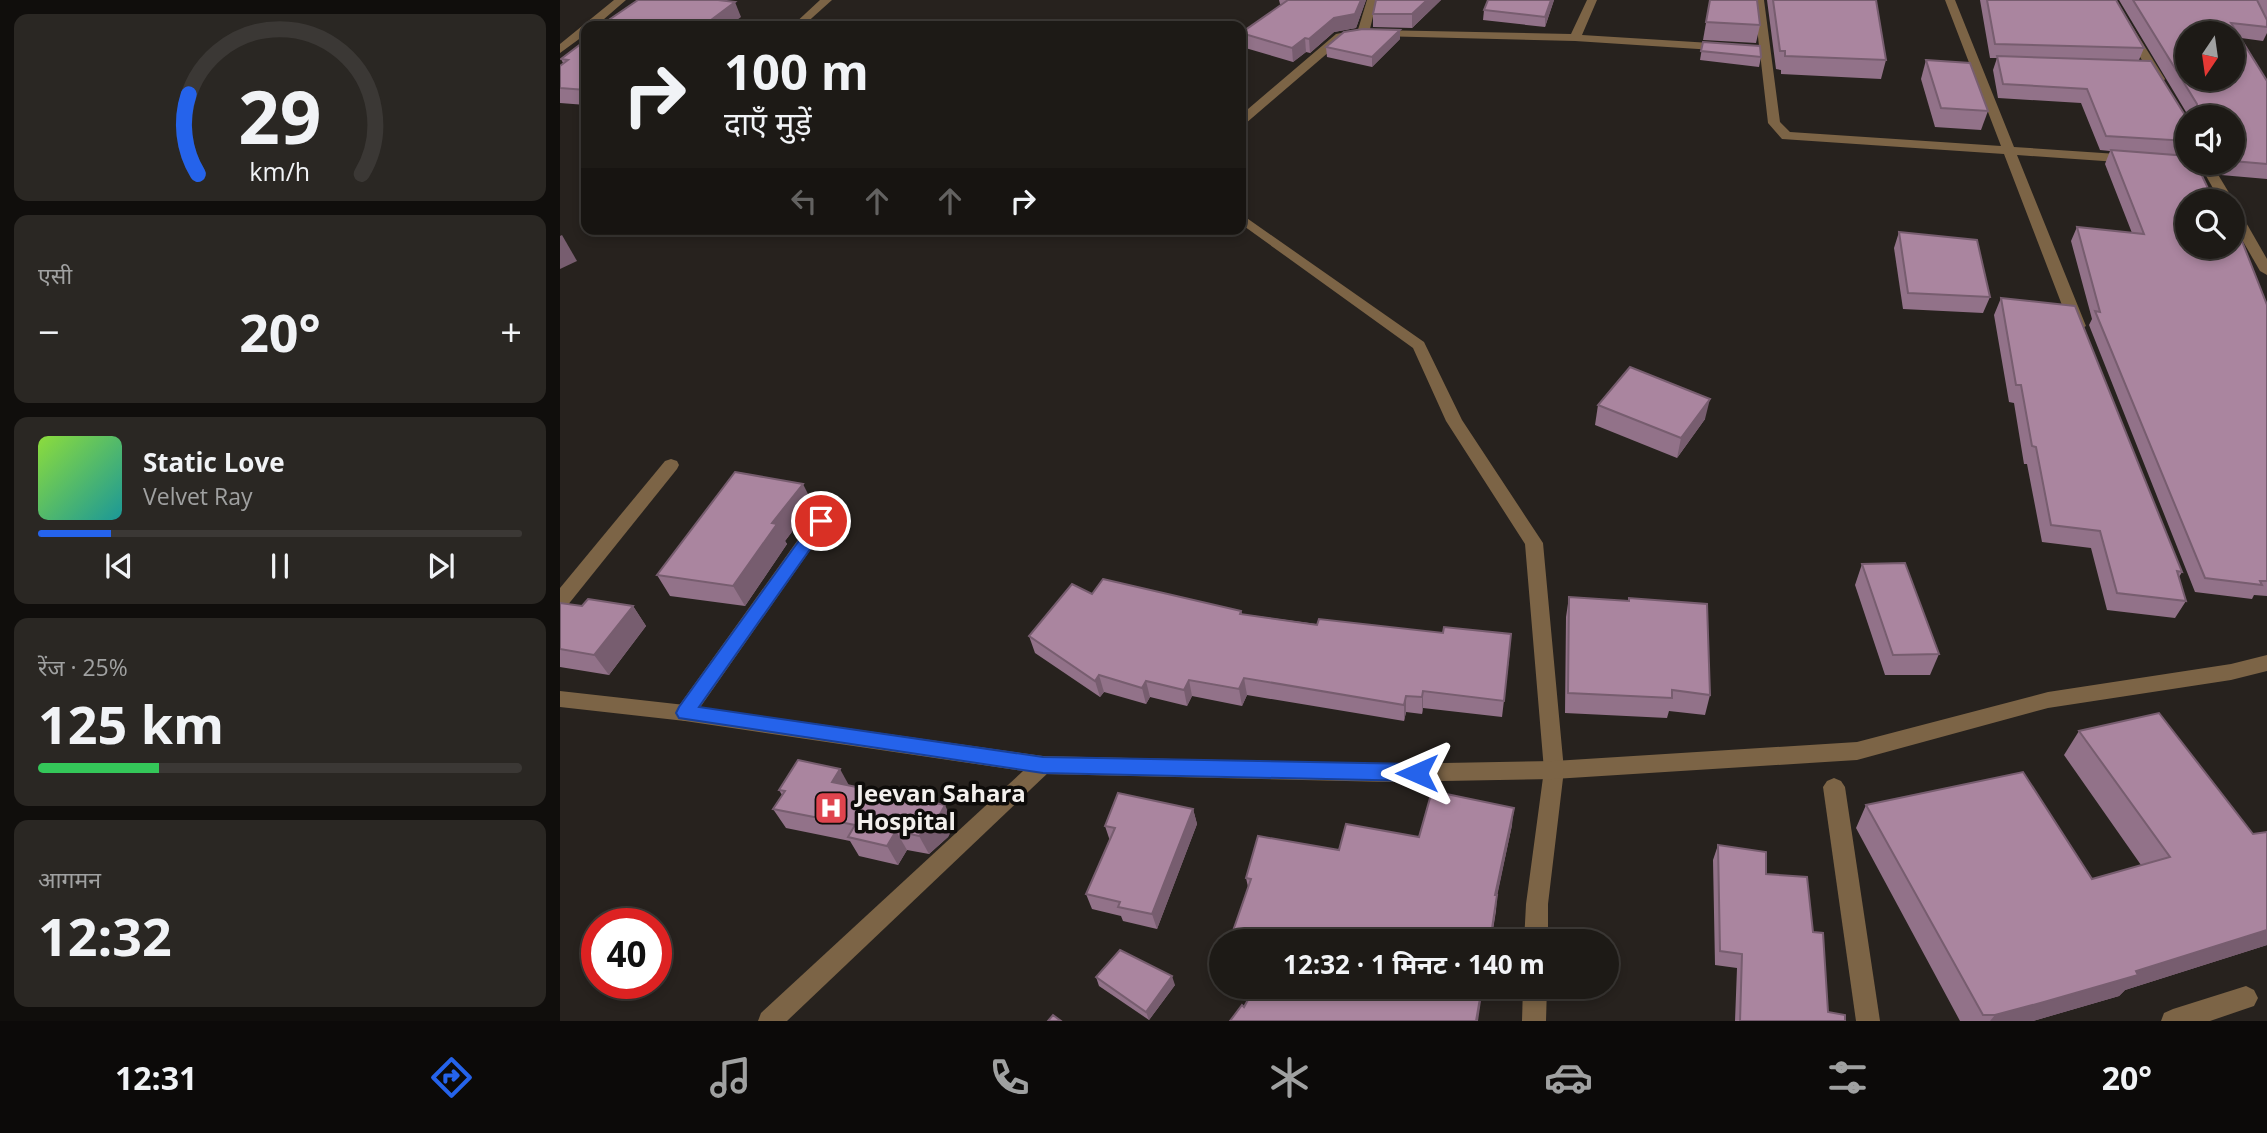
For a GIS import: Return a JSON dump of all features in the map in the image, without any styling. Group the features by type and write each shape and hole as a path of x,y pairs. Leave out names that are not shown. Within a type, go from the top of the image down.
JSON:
{"street":[{"path":"595,21 621,0"},
{"path":"803,21 827,0"},
{"path":"1363,33 1373,0"},
{"path":"1575,38 1592,0"},
{"path":"1759,0 1774,123 1786,136 2146,160"},
{"path":"1950,0 1982,63 2009,152 2086,347"},
{"path":"2111,0 2165,90"},
{"path":"560,50 581,33"},
{"path":"1246,117 1340,36 1363,33 1575,38 1767,50"},
{"path":"2140,69 2154,69"},
{"path":"1246,222 1419,345 1454,421 1534,543 1553,770 1536,929"},
{"path":"2245,233 2267,271"},
{"path":"560,601 671,465"},
{"path":"685,713 821,521"},
{"path":"560,699 685,713 1043,765 1390,773 1553,770 1857,751 2048,699 2231,672 2267,663"},
{"path":"769,1021 1043,765"},
{"path":"1834,787 1868,1021"},
{"path":"2173,1021 2246,998"},
{"path":"1534,1021 1535,999"}],"building":[{"path":"638,0 735,2 710,21 607,21"},
{"path":"1288,0 1361,0 1355,14 1334,18 1309,39 1305,38 1292,48 1246,34 1246,29"},
{"path":"1376,0 1427,0 1412,14 1373,14"},
{"path":"1488,0 1551,0 1545,17 1484,10"},
{"path":"1710,0 1757,0 1760,25 1706,22"},
{"path":"1773,0 1876,0 1886,60 1785,56 1785,51 1780,51"},
{"path":"1987,0 2116,0 2144,48 1995,44"},
{"path":"2133,0 2257,0 2267,20 2267,27 2245,25 2245,21 2175,21 2175,68"},
{"path":"1363,29 1400,30 1372,57 1326,47 1344,32"},
{"path":"1703,42 1760,46 1761,57 1701,51"},
{"path":"581,44 581,90 560,88 560,66 568,60 561,59"},
{"path":"2245,46 2267,81 2267,164 2245,162 2245,105 2197,105 2189,91 2245,91"},
{"path":"1997,56 2151,61 2179,105 2175,105 2175,140 2106,136 2087,89 2003,84"},
{"path":"1926,60 1970,63 1988,111 1941,108"},
{"path":"2111,150 2175,155 2175,175 2202,175 2208,189 2175,189 2175,259 2245,259 2245,249 2267,305 2267,581 2260,581 2262,585 2205,578 2095,311 2100,312 2077,227 2144,234"},
{"path":"1899,232 1977,240 1990,297 1908,293"},
{"path":"2001,298 2075,306 2182,572 2177,571 2186,601 2117,593 2100,531 2051,525 2021,385 2016,385"},
{"path":"1630,367 1710,399 1681,438 1598,405"},
{"path":"735,472 803,484 772,523 777,524 733,586 657,575"},
{"path":"1905,563 1939,654 1893,655 1862,564"},
{"path":"1103,579 1241,611 1240,614 1317,625 1319,619 1443,633 1444,627 1511,634 1504,701 1423,691 1422,697 1406,696 1404,705 1244,678 1239,689 1189,680 1184,690 1146,681 1142,688 1099,675 1095,681 1029,636 1072,584 1092,594"},
{"path":"1569,597 1707,604 1710,695 1672,690 1672,698 1568,693"},
{"path":"588,599 633,606 594,655 560,649 560,603 582,606"},
{"path":"2159,713 2253,834 2267,832 2267,930 2136,971 2138,975 1995,1015 1983,1015 1866,805 2023,772 2092,879 2170,857 2079,731"},
{"path":"798,760 840,769 832,782 945,805 938,818 919,836 896,831 887,846 848,837 855,825 773,809 785,791 779,790"},
{"path":"1432,791 1514,808 1495,895 1492,929 1234,929 1251,879 1246,878 1258,836 1339,850 1346,824 1419,837"},
{"path":"1118,793 1193,809 1152,914 1118,907 1120,902 1086,894 1115,828 1105,826"},
{"path":"1718,845 1766,852 1766,874 1807,877 1813,932 1823,933 1828,1012 1845,1015 1845,1021 1740,1021 1742,954 1720,951"},
{"path":"1120,950 1172,976 1146,1012 1096,977"},
{"path":"1248,999 1480,999 1476,1021 1230,1021 1242,1005 1244,1007"},
{"path":"1053,1015 1061,1021 1048,1021"}],"place":[{"name":"Jeevan Sahara Hospital","path":"831,808"}],"route":[{"path":"821,521 685,713 1043,765 1417,773"}]}
